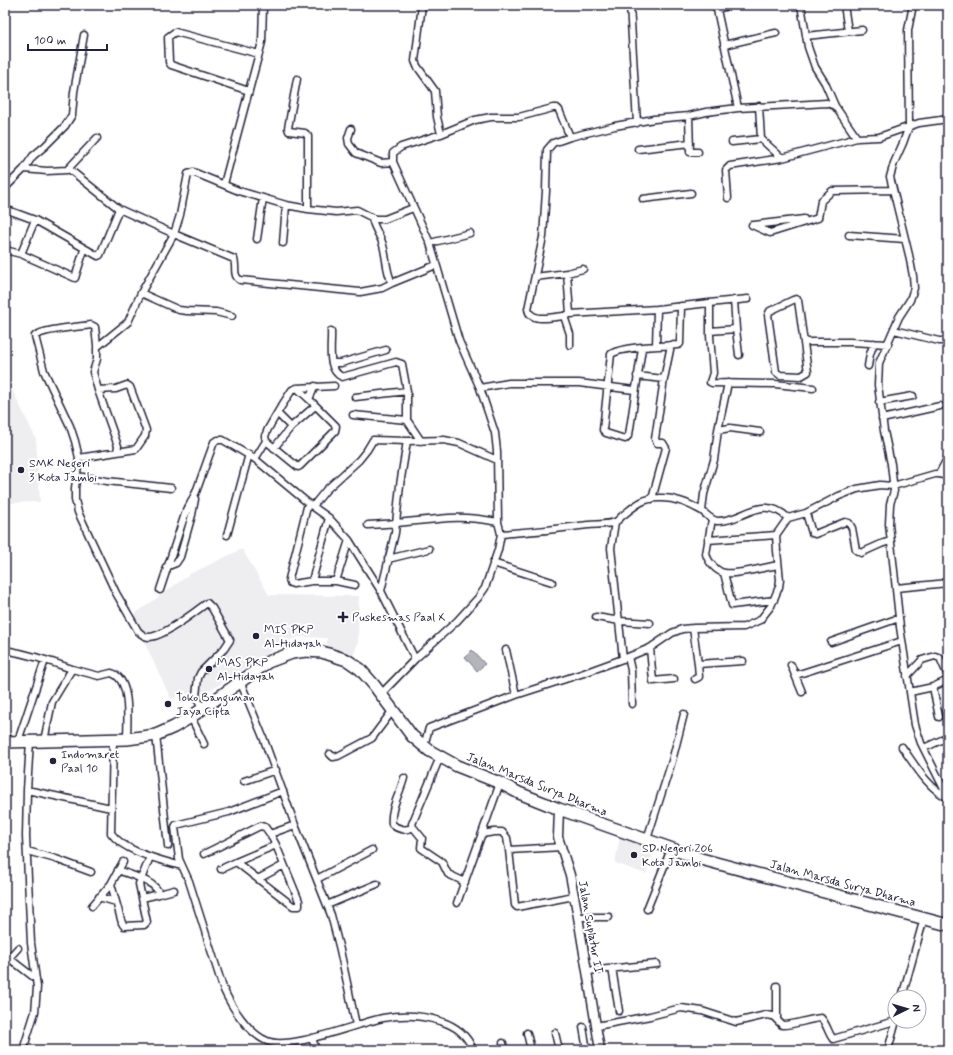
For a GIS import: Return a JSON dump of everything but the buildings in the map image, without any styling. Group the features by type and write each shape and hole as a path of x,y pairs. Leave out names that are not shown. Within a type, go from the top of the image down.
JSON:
{"highway":[{"name":"Jalan Marsda Surya Dharma","path":"5,742 127,739 156,735 191,717 268,662 282,656 306,651 322,652 347,660 360,669 381,694 412,736 440,757 456,766 500,783 519,793 559,809 701,859 948,925"}],"street":[{"path":"224,184 262,42 263,5"},
{"path":"422,5 415,61 435,91 437,117 441,134"},
{"path":"630,5 637,123"},
{"path":"733,5 717,7 738,108"},
{"path":"801,5 808,48 815,67 826,83 836,106 857,138"},
{"path":"844,5 848,31"},
{"path":"913,5 908,30 909,126 890,177 914,276 914,288 910,300 899,317 879,363 878,385 879,402 891,464 894,492 890,504 890,541 902,641 915,725 918,737 948,797"},
{"path":"806,36 862,30"},
{"path":"249,92 171,65 169,62 168,37 175,32 259,54"},
{"path":"724,45 776,33"},
{"path":"5,188 24,169 33,156 46,146 65,126 72,115 74,92 84,35"},
{"path":"297,79 288,128 290,131 305,133 308,136 308,210"},
{"path":"748,299 657,309 538,318 531,316 528,313 528,309 543,237 547,150 553,143 570,137 615,126 689,116 706,112 759,106 826,103 836,106"},
{"path":"759,106 761,139 782,158"},
{"path":"381,694 415,659 457,621 478,598 484,588 498,550 501,534 498,522 495,433 480,388 459,341 430,243 393,162 393,153 401,147 441,134 475,120 491,117 519,117 557,108 570,137"},
{"path":"689,116 690,152 698,152"},
{"path":"728,198 726,174 728,168 782,158 857,138 879,137 909,126 929,121 948,119"},
{"path":"351,128 348,138 349,144 356,153 381,163 393,162"},
{"path":"24,169 47,171 69,169 97,138"},
{"path":"732,142 761,139"},
{"path":"638,149 690,144"},
{"path":"69,169 118,209 234,259 236,263 235,274 240,280 360,292 382,288 436,265"},
{"path":"97,345 110,338 128,322 141,293 174,234 180,215 188,174 193,172 239,191 308,210 336,212 357,210 372,218 385,219 413,208"},
{"path":"818,218 821,201 832,191 893,190"},
{"path":"643,199 691,193"},
{"path":"257,239 263,198"},
{"path":"283,243 286,205"},
{"path":"5,209 34,220 96,256 100,255 118,209"},
{"path":"372,218 373,224 382,242 387,273 392,283"},
{"path":"818,218 770,233 752,225 781,222 818,218"},
{"path":"21,254 34,220"},
{"path":"430,243 470,233"},
{"path":"849,235 905,239"},
{"path":"5,250 21,254 75,278 84,250"},
{"path":"535,277 567,273 583,269"},
{"path":"567,273 567,315 570,344"},
{"path":"141,293 179,310 187,312 216,312 232,316"},
{"path":"734,300 739,354"},
{"path":"775,384 777,374 769,322 769,312 793,300 798,300 808,372 801,376 777,374"},
{"path":"709,303 713,373 710,382 775,384 813,388"},
{"path":"642,348 634,390 629,435 625,439 606,433 603,430 611,354 618,350 656,346 678,345 680,342 681,306"},
{"path":"656,346 657,309"},
{"path":"117,452 118,446 93,372 97,359 96,330 94,327 91,325 55,330 35,336 44,371 70,426 79,458 75,500 78,512 116,593 138,631 146,637 159,634 177,624 207,603 212,608 230,640 224,649 201,672 198,678 196,696 202,708"},
{"path":"710,331 736,329"},
{"path":"894,330 939,341 948,341"},
{"path":"331,331 332,363 337,373 342,377 396,362 402,364 407,391 407,420 421,441"},
{"path":"804,342 888,344"},
{"path":"868,366 874,343"},
{"path":"652,499 666,448 663,443 657,443 655,438 671,345"},
{"path":"332,363 340,363 386,350"},
{"path":"637,376 664,379"},
{"path":"480,388 509,383 579,383 634,390"},
{"path":"702,511 704,494 714,460 718,430 728,383"},
{"path":"79,458 136,449 145,436 146,430 130,387 127,386 116,389 98,390"},
{"path":"309,399 315,386"},
{"path":"255,459 266,441 266,433 291,391 298,388 315,386 334,386"},
{"path":"266,441 299,467 335,431 336,426 298,388"},
{"path":"355,397 407,391"},
{"path":"879,402 913,396"},
{"path":"274,448 291,427 315,406"},
{"path":"882,419 940,406"},
{"path":"278,414 291,427"},
{"path":"353,415 407,420"},
{"path":"718,430 730,428 760,432"},
{"path":"160,590 166,567 185,514 196,492 214,442 223,440 249,454 329,518 349,540 381,591 415,659"},
{"path":"354,585 336,581 312,581 293,584 290,583 288,579 311,505 359,460 373,440 444,440 459,442 497,460"},
{"path":"381,591 396,524 407,441"},
{"path":"227,535 249,454"},
{"path":"939,474 948,457"},
{"path":"424,746 429,728 516,695 626,658 650,648 672,633 693,628 738,627 753,624 766,615 774,600 780,580 776,535 788,518 806,513 857,489 880,485 893,486 939,474 948,476"},
{"path":"77,476 107,482 171,488"},
{"path":"166,567 176,563 180,558 192,514 196,492"},
{"path":"501,534 542,532 615,522 636,504 642,501 669,498 683,502 702,511 716,521 731,519 759,508 770,508 782,512 788,518"},
{"path":"806,513 812,533 815,534 845,522 849,523 852,528 855,548 861,553 890,541"},
{"path":"312,581 329,518"},
{"path":"368,524 396,524 450,518 498,522"},
{"path":"712,519 706,554 707,559 714,567 724,573 778,566"},
{"path":"615,522 611,548 626,658 631,670 632,704"},
{"path":"708,540 776,535"},
{"path":"336,581 349,540"},
{"path":"388,559 429,549"},
{"path":"493,563 552,582"},
{"path":"724,573 732,605 774,600"},
{"path":"896,588 948,583"},
{"path":"596,617 620,621 650,623"},
{"path":"831,642 900,618"},
{"path":"693,628 700,675 699,677 695,678"},
{"path":"796,675 902,641"},
{"path":"650,648 653,681 674,679"},
{"path":"5,650 53,662 99,676 112,673 118,676 125,689 127,697 127,739"},
{"path":"506,650 516,695"},
{"path":"907,676 922,660 935,656 940,658 948,676"},
{"path":"18,741 45,660"},
{"path":"698,664 743,661"},
{"path":"791,665 802,692"},
{"path":"44,741 52,702 72,669"},
{"path":"910,692 933,687 948,680"},
{"path":"240,681 276,770 295,825 328,905 340,950 356,1025"},
{"path":"933,687 939,717"},
{"path":"330,754 333,757 344,754 372,738 393,710"},
{"path":"647,839 672,761 684,714"},
{"path":"191,717 204,744"},
{"path":"156,735 168,846"},
{"path":"924,748 948,736"},
{"path":"113,739 111,808 111,831 113,836 124,844 150,857 181,866"},
{"path":"23,1050 35,1012 37,991 31,935 27,851 27,790 30,741"},
{"path":"902,747 926,780 939,793 948,797"},
{"path":"440,757 413,820 414,827 422,838 421,848 442,862 448,874 464,882"},
{"path":"244,781 276,770"},
{"path":"404,778 400,792 393,806 392,824 398,828 410,829 414,827"},
{"path":"457,904 500,783"},
{"path":"27,790 111,808"},
{"path":"283,791 229,812 176,824 175,828 181,866 189,881 222,988 238,1015 246,1024 267,1041 276,1043 312,1038 384,1017 406,1015 429,1018 444,1022 463,1032 473,1050"},
{"name":"Jalan Suplatur II","path":"559,809 558,837 562,847 574,896 588,971 600,1050"},
{"path":"270,834 295,825"},
{"path":"204,854 260,826 265,827 276,845 299,901 299,906 293,906 236,862"},
{"path":"482,834 502,832 507,838 516,907 574,896"},
{"path":"221,869 276,845"},
{"path":"509,850 562,847"},
{"path":"647,909 671,849"},
{"path":"317,879 372,850"},
{"path":"27,851 56,859 91,872"},
{"path":"111,884 123,925 144,925 147,922 139,886 150,857"},
{"path":"92,906 111,884 123,862"},
{"path":"258,879 284,865"},
{"path":"118,870 153,884 158,890 159,894"},
{"path":"328,905 377,884"},
{"path":"142,898 174,890"},
{"path":"99,898 116,902"},
{"path":"578,917 609,917"},
{"path":"904,989 924,918"},
{"path":"18,948 7,957 36,979"},
{"path":"25,971 34,962"},
{"path":"588,971 657,964"},
{"path":"612,968 619,1011"},
{"path":"777,986 777,1019"},
{"path":"596,1026 650,1016 681,1008 702,1011 736,1022 773,1016 782,1025 790,1025 805,1022 811,1019 821,1018 825,1022 829,1035 833,1039 887,1023"},
{"path":"583,1027 587,1050"},
{"path":"888,1050 893,1029"},
{"path":"527,1033 531,1050"},
{"path":"555,1033 559,1050"},
{"path":"312,1038 316,1050"},
{"path":"503,1043 504,1050"}],"shaded area":[{"name":"SMK Negeri 3 Kota Jambi","path":"5,375 36,439 40,502 5,503"},
{"path":"242,549 269,595 359,596 358,643 353,656 327,647 327,638 298,637 285,642 191,703 184,692 171,699 132,616 190,574"},
{"path":"472,650 485,664 477,671 465,657"},
{"name":"SD Negeri 206 Kota Jambi","path":"620,836 655,847 646,874 615,863"}],"place":[{"name":"SMK Negeri 3 Kota Jambi","path":"21,470"},
{"name":"Puskesmas Paal X","path":"343,617"},
{"name":"MIS PKP Al-Hidayah","path":"256,636"},
{"name":"MAS PKP Al-Hidayah","path":"209,669"},
{"name":"Toko Bangunan Jaya Cipta","path":"168,704"},
{"name":"Indomaret Paal 10","path":"53,761"},
{"name":"SD Negeri 206 Kota Jambi","path":"634,855"}]}
